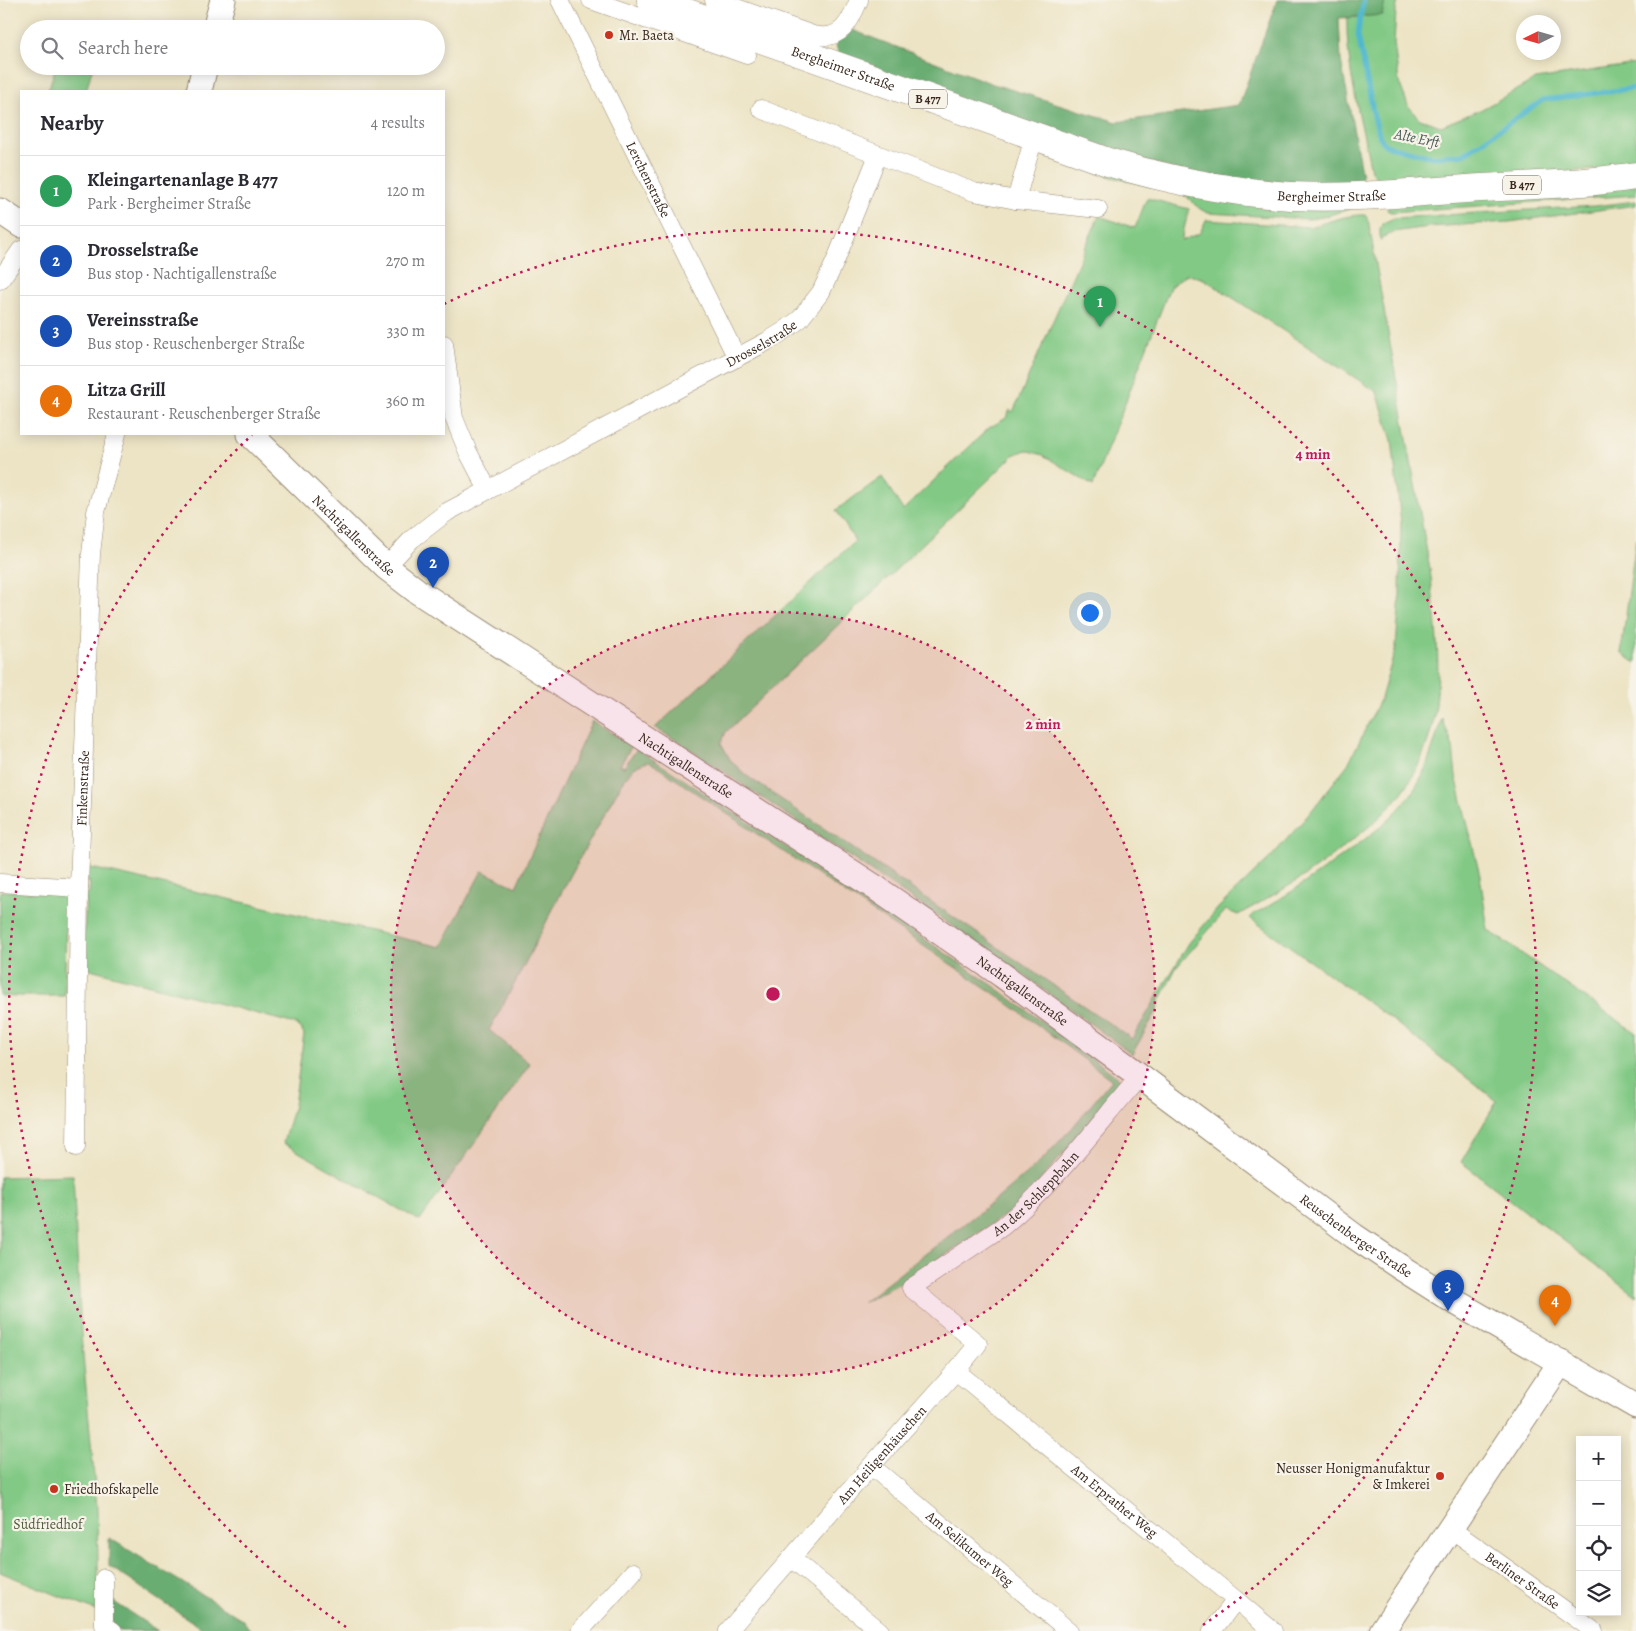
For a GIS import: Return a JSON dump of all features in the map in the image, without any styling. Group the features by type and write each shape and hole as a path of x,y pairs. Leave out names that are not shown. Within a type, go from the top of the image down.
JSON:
{"main road":[{"path":"217,20 223,0"},
{"name":"Bergheimer Straße","path":"651,0 1108,162 1154,176 1205,186 1292,196 1380,194 1636,176"},
{"path":"199,90 203,75"},
{"path":"0,211 20,224"},
{"name":"Nachtigallenstraße","path":"251,435 386,567 424,595 876,888 1002,975 1140,1076"},
{"name":"Reuschenberger Straße","path":"1140,1076 1397,1266 1452,1300 1636,1406"},
{"path":"1382,1631 1561,1362"}],"street":[{"name":"Lerchenstraße","path":"560,0 737,358"},
{"path":"591,0 747,55"},
{"name":"Bergheimer Straße","path":"714,0 819,36 833,35 845,27 851,20 859,0"},
{"path":"762,109 974,192 1016,200 1098,210"},
{"path":"1016,200 1034,137"},
{"name":"Drosselstraße","path":"386,567 402,548 435,520 737,358 784,331 800,319 821,292 878,155"},
{"path":"0,280 20,251"},
{"path":"445,351 454,418 468,452 488,490"},
{"name":"Finkenstraße","path":"76,1147 79,888 92,533 116,435"},
{"path":"0,884 79,888"},
{"name":"An der Schleppbahn","path":"911,1288 1016,1216 1048,1184 1140,1076"},
{"name":"Am Heiligenhäuschen","path":"728,1631 978,1344 911,1288"},
{"name":"Am Erprather Weg","path":"956,1371 1272,1631"},
{"name":"Am Selikumer Weg","path":"870,1466 1069,1631"},
{"name":"Berliner Straße","path":"1451,1529 1594,1631"},
{"path":"791,1558 880,1631"},
{"path":"580,1631 633,1572"},
{"path":"104,1578 104,1625 113,1631"},
{"path":"1212,1631 1236,1600"}],"green space":[{"path":"1277,0 1385,0 1382,15 1339,18 1341,60 1362,177 1357,184 1259,182 1189,173 1107,151 840,60 835,41 852,30 993,84 1117,122 1239,105"},
{"path":"1385,0 1398,0 1394,43 1399,82 1409,108 1420,119 1441,126 1482,109 1536,79 1636,64 1636,167 1390,184 1379,181 1371,171 1355,95 1347,37 1347,18 1382,15"},
{"path":"53,75 90,75 86,90 48,90"},
{"path":"1051,152 1352,208 1323,217 1309,219 1208,213 1200,209 1185,195 1108,176 1046,155"},
{"path":"1636,184 1636,195 1391,212 1387,210 1390,203"},
{"path":"1147,198 1189,209 1181,241 1200,233 1206,220 1309,227 1358,215 1365,215 1368,219 1430,569 1437,637 1438,671 1436,705 1429,737 1417,769 1400,795 1367,828 1304,876 1238,915 1226,910 1176,968 1159,1003 1159,1007 1132,1054 1010,965 678,741 655,728 855,541 836,510 882,477 903,510 989,428 1006,418 1010,410 1013,412 1099,216 1135,228","holes":["1186,274 1204,279 1377,392 1392,440 1401,523 1400,595 1396,647 1381,698 1348,764 1309,814 1271,857 1219,907 1189,943 1132,1039 747,776 731,761 721,743 726,732 1014,455 1026,450 1043,455 1093,486 1170,287"]},
{"path":"1636,201 1636,205 1509,222 1429,227 1393,232 1380,240 1380,229 1383,223 1394,218 1595,206"},
{"path":"1636,538 1636,663 1621,653"},
{"path":"1442,718 1453,747 1456,776 1480,876 1488,930 1636,1033 1636,1296 1461,1162 1497,1101 1387,1016 1250,918 1344,855 1379,828 1400,808 1422,776"},
{"path":"592,721 632,746 620,765 624,767 637,749 995,987 1120,1079 1121,1085 1042,1179 1011,1211 911,1278 862,1303 1003,1194 1038,1164 1072,1128 1112,1080 1004,1000 650,762 639,765 632,770 617,792 569,878 489,1030 530,1064 420,1221 283,1143 294,1105 304,1034 301,1028 295,1024 83,967 86,895 89,894 90,882 86,882 87,867 441,947 482,871 516,887"},
{"path":"0,891 66,893 65,996 0,996"},
{"name":"Südfriedhof","path":"73,1175 81,1334 97,1507 99,1612 0,1572 0,1177"},
{"path":"109,1538 242,1619 251,1631 206,1631 109,1566"},
{"path":"111,1600 158,1631 120,1631 111,1625"}],"waterway":[{"name":"Alte Erft","path":"1364,0 1358,35 1374,117 1380,137 1385,145 1432,157 1464,154 1543,100 1636,88"}],"place":[{"name":"Mr. Baeta","path":"609,35"},
{"name":"Kleingartenanlage B 477","path":"1100,327"},
{"name":"Drosselstraße","path":"433,588"},
{"name":"Vereinsstraße","path":"1448,1311"},
{"name":"Litza Grill","path":"1555,1326"},
{"name":"Neusser Honigmanufaktur & Imkerei","path":"1440,1476"},
{"name":"Friedhofskapelle","path":"54,1489"}]}
